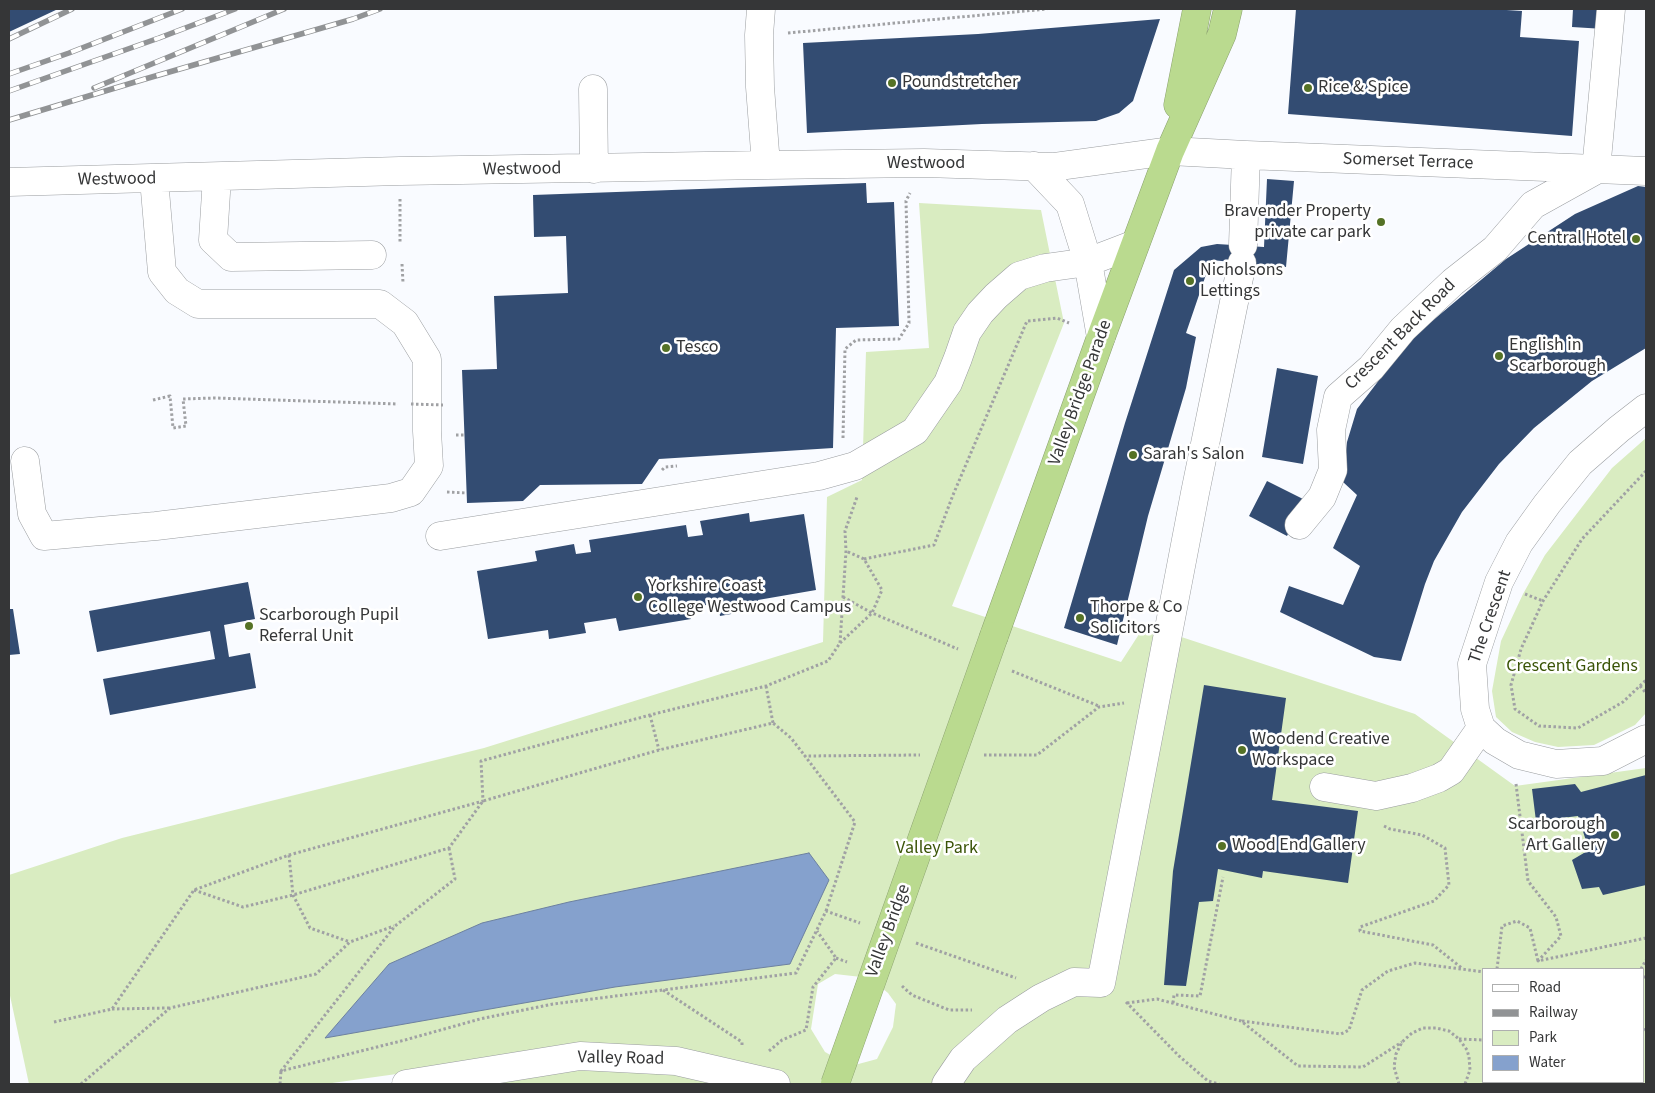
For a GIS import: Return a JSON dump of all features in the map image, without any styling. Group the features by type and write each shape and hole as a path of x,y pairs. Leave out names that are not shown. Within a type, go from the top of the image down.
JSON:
{"highway":[{"path":"1170,151 1196,9"},
{"path":"1170,151 1222,34 1228,9"},
{"name":"Valley Bridge Parade","path":"994,636 1170,151"},
{"name":"Valley Bridge","path":"835,1084 994,636"}],"street":[{"path":"1596,170 1611,9"},
{"path":"760,22 766,165"},
{"path":"593,89 594,168"},
{"name":"Somerset Terrace","path":"1170,151 1246,156 1646,171"},
{"name":"Westwood","path":"9,182 400,171 766,165 924,163 1053,167 1170,151"},
{"path":"946,1084 963,1059 1006,1020 1041,998 1074,982 1101,983 1242,254 1246,156"},
{"path":"1034,166 1070,204 1088,262 1101,337"},
{"name":"Crescent Back Road","path":"1299,525 1322,497 1334,470 1331,430 1338,397 1371,368 1403,329 1453,282 1495,248 1533,205 1596,170"},
{"path":"217,177 213,240 231,257 372,255"},
{"path":"25,461 32,514 44,536 156,526 391,498 411,492 429,466 427,359 405,322 380,304 198,304 177,291 162,272 154,179"},
{"path":"440,536 819,476 843,458 855,466 915,431 948,383 967,332 980,313 1019,276 1045,268 1088,262 1135,244"},
{"name":"The Crescent","path":"1482,728 1475,709 1472,664 1499,582 1519,543 1580,463 1646,408"},
{"path":"1324,787 1376,796 1412,788 1439,778 1451,771 1482,728 1495,741 1519,755 1556,764 1603,761 1646,739"},
{"name":"Valley Road","path":"406,1084 580,1056 676,1061 776,1084"}],"path":[{"path":"760,22 1047,9"},
{"path":"840,643 846,551 845,531 857,496 843,458 845,349 856,340 899,339 909,324 906,201 924,163"},
{"path":"846,551 864,559 934,545 953,495 1027,321 1057,318 1101,337"},
{"path":"153,400 170,396 173,428 186,426 183,399 216,398 443,405"},
{"path":"660,472 665,467 685,466"},
{"path":"1646,472 1582,539 1543,601 1521,650 1511,685 1515,709 1539,726 1578,728 1623,702 1646,680"},
{"path":"194,890 243,907 293,895 449,848 483,801 480,761 766,686 828,661 840,643 872,613 882,590 864,559"},
{"path":"766,686 773,723 791,738 805,756"},
{"path":"1640,686 1646,693"},
{"path":"650,715 659,750"},
{"path":"112,1009 194,890 289,855 659,750 773,723"},
{"path":"1530,758 1515,786 1528,882 1556,917 1561,936 1538,961"},
{"path":"1376,796 1374,821 1390,828 1422,835 1445,848 1449,884 1434,901 1360,927 1360,931 1433,945 1462,969"},
{"path":"280,1084 281,1071 395,926 455,878 449,848"},
{"path":"289,855 293,895 310,928 350,942"},
{"path":"1173,1003 1174,995 1200,996 1223,877"},
{"path":"281,1071 489,1017 553,1004 796,973 826,911 863,924"},
{"path":"1497,968 1502,926 1517,921 1530,928 1538,961"},
{"path":"54,1022 112,1009 170,1008 316,974 350,942 395,926"},
{"path":"817,931 836,958 854,964"},
{"path":"1538,961 1646,938"},
{"path":"908,940 1054,991"},
{"path":"740,1076 782,1040 806,1030 813,986 836,958"},
{"path":"1127,1003 1157,999 1241,1021 1341,1034 1349,1030 1362,990 1388,971 1415,963 1482,972"},
{"path":"897,982 912,995 949,1010 977,1010"},
{"path":"1101,983 1127,1003 1179,1056 1208,1081 1219,1084"},
{"path":"663,990 742,1042 740,1076"},
{"path":"81,1084 170,1008"},
{"path":"1241,1021 1298,1066 1363,1067 1402,1042 1412,1033 1423,1028 1436,1028 1448,1031 1459,1039 1469,1057 1470,1070 1465,1084"},
{"path":"1459,1039 1482,1040"},
{"path":"1399,1084 1394,1067 1396,1054 1402,1042"}],"green space":[{"name":"Valley Park","path":"919,203 1041,210 1064,323 952,606 1121,662 1145,625 1415,714 1515,786 1646,768 1646,1084 483,1084 468,1064 325,1084 29,1084 9,991 9,875 122,838 484,748 823,642 827,497 862,480 866,352 929,348"},
{"name":"Crescent Gardens","path":"1646,438 1646,713 1635,725 1594,745 1558,747 1535,742 1512,732 1496,717 1492,691 1501,641 1523,594 1545,555 1612,468"}],"water":[{"path":"809,853 829,880 790,964 615,987 325,1038 389,964 482,923 569,902"}],"pier":[{"path":"835,974 870,978 888,993 896,1004 893,1027 877,1059 851,1066 825,1052 811,1029 818,984"}],"building":[{"path":"9,9 58,9 9,32"},
{"path":"1296,9 1491,9 1522,11 1520,37 1579,41 1572,136 1288,114"},
{"path":"1573,9 1605,9 1604,29 1572,27"},
{"path":"1160,19 1133,101 1119,113 1096,121 982,124 807,133 803,43 978,34"},
{"path":"1267,179 1294,181 1286,267 1211,260 1186,333 1196,337 1186,388 1148,516 1117,645 1064,628 1125,423 1174,270 1201,247 1217,244 1264,247"},
{"name":"Tesco","path":"866,183 867,203 894,202 899,326 836,328 833,448 659,459 642,484 540,485 523,501 467,503 462,370 497,369 494,296 568,293 566,236 534,237 533,195"},
{"path":"1638,186 1646,187 1646,348 1592,381 1534,428 1499,464 1462,512 1434,561 1401,661 1374,657 1280,612 1289,586 1343,605 1360,566 1333,548 1357,495 1343,482 1347,442 1357,409 1386,371 1419,332 1506,259 1575,214"},
{"path":"1277,368 1318,376 1303,464 1262,457"},
{"path":"1267,481 1305,500 1287,536 1249,516"},
{"path":"749,513 750,522 804,514 816,590 758,600 759,609 720,616 718,603 689,608 691,619 619,631 616,618 584,623 586,633 549,639 548,630 488,639 477,571 537,561 535,551 574,544 576,554 591,552 589,540 686,525 688,537 703,535 700,521"},
{"path":"248,582 255,619 224,625 229,657 250,653 256,688 110,715 103,679 215,659 210,631 97,652 89,611"},
{"path":"9,609 13,609 20,654 9,655"},
{"path":"1204,685 1286,698 1272,800 1358,811 1348,883 1263,871 1262,878 1218,869 1213,901 1199,902 1186,986 1164,985 1173,871"},
{"name":"Scarborough Art Gallery","path":"1646,775 1646,885 1603,895 1599,887 1582,889 1572,860 1589,850 1578,816 1536,821 1532,789 1575,784 1581,792"}],"railway":[{"path":"9,39 72,9"},
{"path":"9,74 182,9"},
{"path":"9,91 235,9"},
{"path":"94,88 284,9"},
{"path":"9,120 353,19 380,9"}],"place":[{"name":"Poundstretcher","path":"892,83"},
{"name":"Rice & Spice","path":"1308,88"},
{"name":"Bravender Property private car park","path":"1381,222"},
{"name":"Central Hotel","path":"1636,239"},
{"name":"Nicholsons Lettings","path":"1190,281"},
{"name":"Tesco","path":"666,348"},
{"name":"English in Scarborough","path":"1499,356"},
{"name":"Sarah's Salon","path":"1133,455"},
{"name":"Yorkshire Coast College Westwood Campus","path":"638,597"},
{"name":"Thorpe & Co Solicitors","path":"1080,618"},
{"name":"Scarborough Pupil Referral Unit","path":"249,626"},
{"name":"Woodend Creative Workspace","path":"1242,750"},
{"name":"Scarborough Art Gallery","path":"1615,835"},
{"name":"Wood End Gallery","path":"1222,846"}]}
